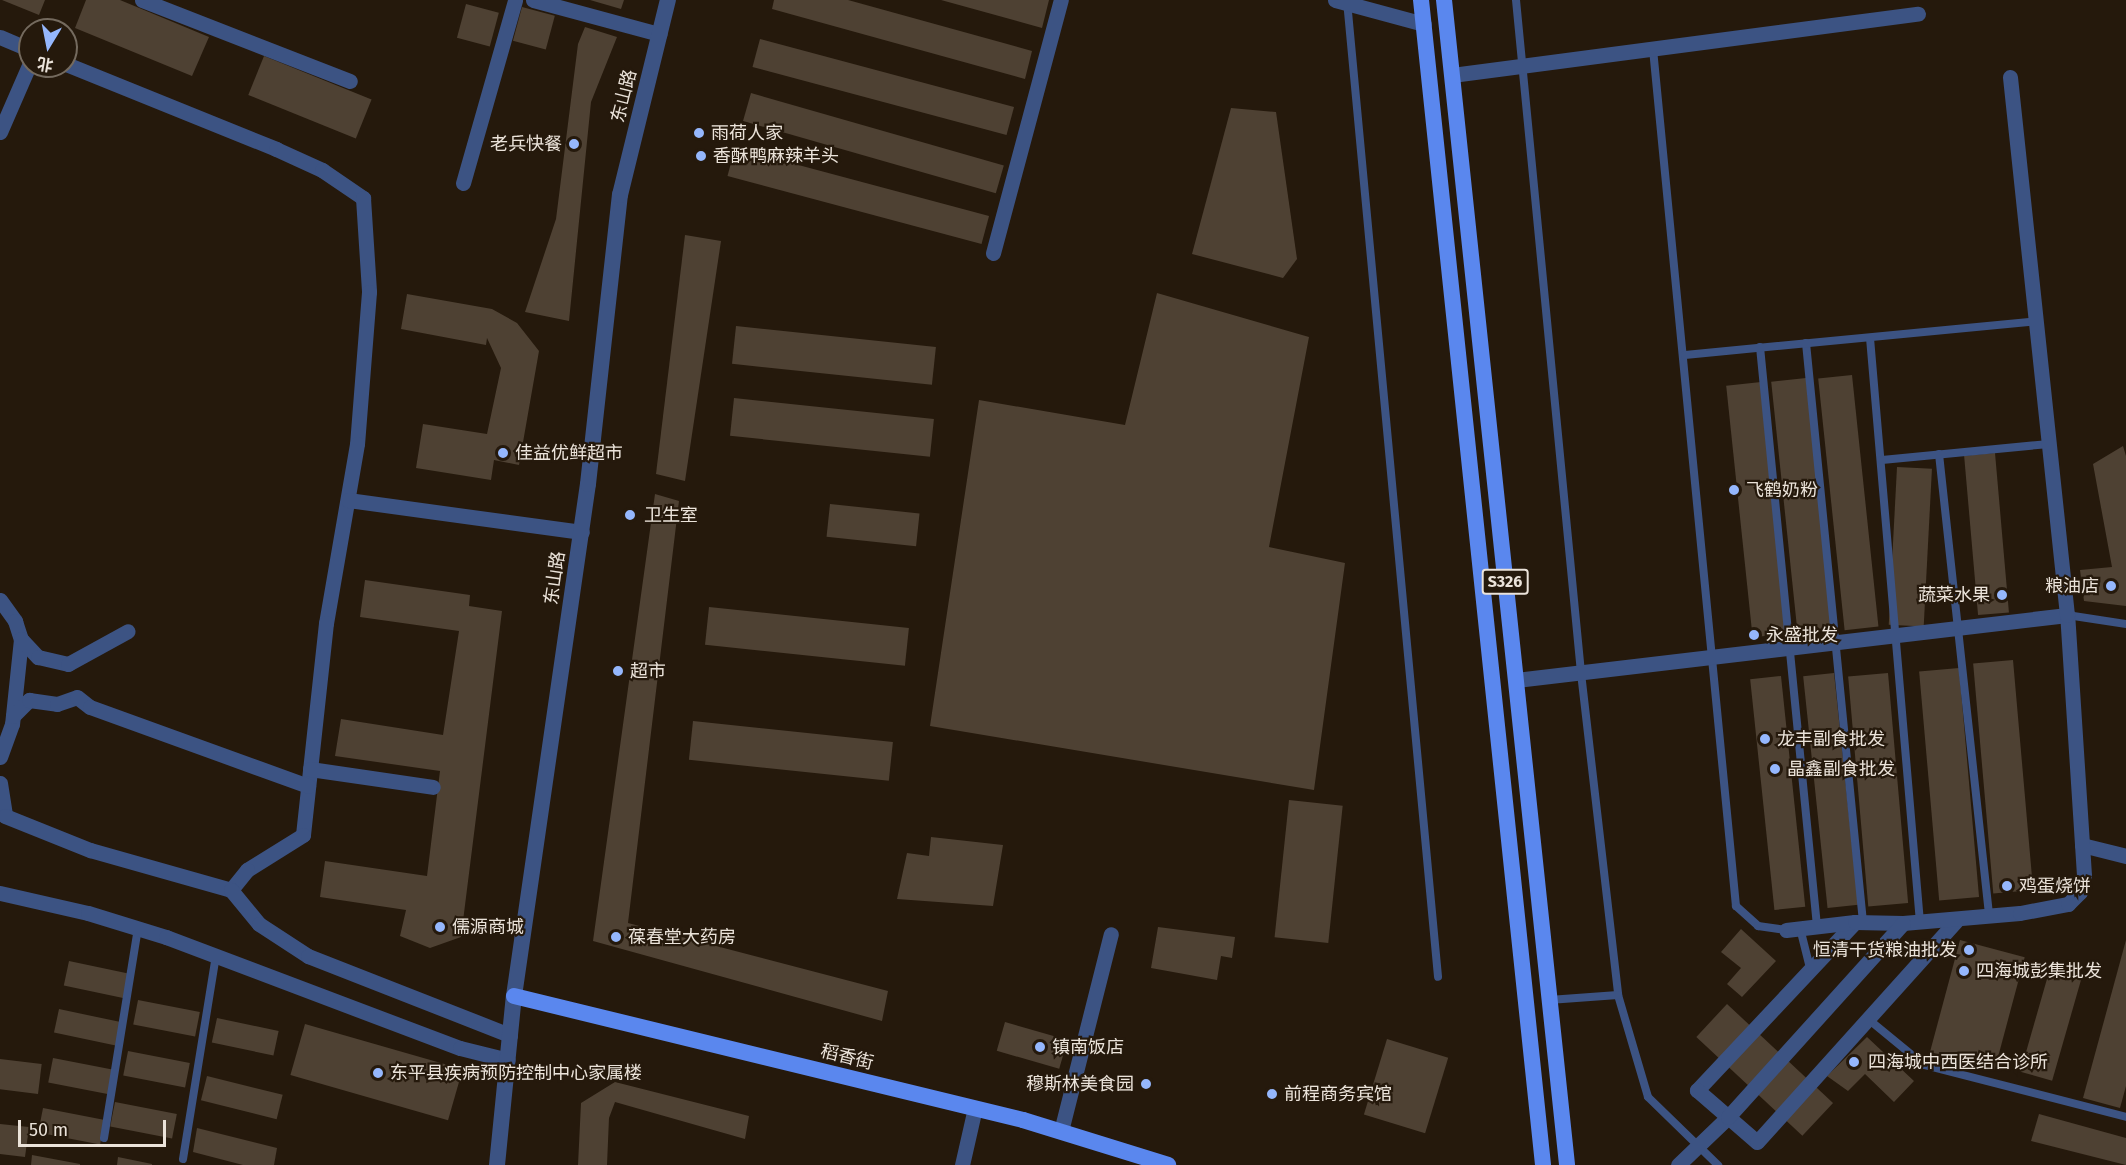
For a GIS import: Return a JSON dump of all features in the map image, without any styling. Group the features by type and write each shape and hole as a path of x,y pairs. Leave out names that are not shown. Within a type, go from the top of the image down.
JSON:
{"main road":[{"name":"S326","path":"1421,0 1543,1165"},
{"name":"S326","path":"1444,0 1566,1165"},
{"name":"稻香街","path":"514,996 975,1108 1061,1131 1168,1165"}],"street":[{"path":"142,0 350,81"},
{"path":"463,183 515,0"},
{"path":"533,0 659,34"},
{"name":"东山路","path":"497,1165 514,996 582,532 620,195 668,0"},
{"path":"993,253 1061,0"},
{"path":"1343,1 1424,24"},
{"path":"1452,75 1918,14"},
{"path":"0,37 18,45"},
{"path":"78,69 276,149 322,170 363,198 369,292 357,444 326,623 303,834 248,870 231,890"},
{"path":"1793,929 1859,922 1903,923 1989,916 2068,904 2080,892 2084,875 2067,615 2010,77"},
{"path":"0,132 23,78"},
{"path":"348,500 582,532"},
{"path":"0,600 15,621 21,639 13,716 0,757"},
{"path":"1516,680 2067,615"},
{"path":"21,639 38,657 68,664 128,631"},
{"path":"13,716 29,700 57,704 77,697 90,706 308,786"},
{"path":"310,769 433,786"},
{"path":"0,783 5,816 90,850 231,890 259,924 308,956 510,1035"},
{"path":"2082,845 2126,856"},
{"path":"0,893 138,928 216,955 460,1048 508,1060"},
{"path":"1859,922 1810,970 1697,1090 1757,1142 1957,920"},
{"path":"1678,1165 1728,1117 1903,923"},
{"path":"1061,1131 1112,934"},
{"path":"962,1165 975,1108"}],"lane":[{"path":"1516,0 1581,672 1618,994 1648,1096 1718,1165"},
{"path":"1343,1 1438,976"},
{"path":"1653,49 1685,355 1711,657 1736,906 1758,926 1793,929 1810,970"},
{"path":"1685,355 1870,339 2036,321"},
{"path":"1870,339 1920,922"},
{"path":"1806,343 1859,922"},
{"path":"1760,347 1817,926"},
{"path":"1882,460 2049,444"},
{"path":"1939,454 1989,916"},
{"path":"2067,615 2126,624"},
{"path":"104,1138 138,928"},
{"path":"183,1159 216,955"},
{"path":"1549,1000 1618,994"},
{"path":"1868,1019 1924,1065 2126,1117"}],"building":[{"path":"2,0 45,0 39,15"},
{"path":"86,0 120,0 209,37 192,76 78,29 78,20"},
{"path":"590,0 624,0 621,9"},
{"path":"774,0 848,0 1032,51 1025,79 772,9"},
{"path":"941,0 1049,0 1042,28"},
{"path":"466,4 499,13 490,47 457,38"},
{"path":"522,7 555,16 546,50 513,41"},
{"path":"585,27 617,37 591,102 569,321 525,312 556,219 578,44"},
{"path":"760,39 1014,107 1007,135 752,67"},
{"path":"264,56 372,99 356,138 248,95"},
{"path":"751,93 1004,165 996,193 743,121"},
{"path":"1231,108 1276,112 1297,259 1283,278 1192,254"},
{"path":"735,148 989,216 982,244 727,176"},
{"path":"685,235 721,241 685,481 656,474"},
{"path":"1157,293 1309,337 1269,547 1345,563 1314,790 930,726 979,400 1125,425"},
{"path":"407,294 492,309 517,323 539,351 519,465 494,460 491,480 416,468 423,424 487,434 501,368 487,338 486,345 401,329"},
{"path":"736,326 936,347 932,385 732,364"},
{"path":"1852,375 1878,627 1845,630 1818,379"},
{"path":"1806,378 1832,630 1798,633 1771,382"},
{"path":"1761,382 1787,634 1753,637 1726,386"},
{"path":"734,398 934,419 930,457 730,436"},
{"path":"2123,446 2126,456 2126,606 2084,601 2080,570 2112,567 2093,464"},
{"path":"1995,453 2009,612 1978,615 1964,456"},
{"path":"1897,467 1932,469 1924,627 1889,625"},
{"path":"655,494 679,501 628,923 888,991 882,1021 593,941"},
{"path":"830,504 920,513 916,546 827,537"},
{"path":"365,580 470,595 469,606 502,611 461,937 430,948 400,936 406,910 320,897 325,861 427,876 440,771 335,756 341,719 443,735 459,631 360,617"},
{"path":"709,607 909,628 905,666 705,645"},
{"path":"2013,660 2033,890 1993,894 1973,663"},
{"path":"1959,668 1979,897 1939,901 1919,671"},
{"path":"1834,673 1858,905 1828,908 1803,676"},
{"path":"1888,673 1908,903 1868,907 1848,676"},
{"path":"1781,676 1805,907 1774,910 1750,679"},
{"path":"693,721 893,742 889,781 689,760"},
{"path":"1289,800 1343,806 1328,943 1275,937"},
{"path":"931,837 1003,845 993,906 897,899 907,853 929,856"},
{"path":"1158,927 1235,937 1232,958 1221,956 1217,980 1151,968"},
{"path":"1741,929 1776,961 1742,997 1727,984 1741,968 1721,952"},
{"path":"1960,940 2025,957 1995,1069 1930,1052"},
{"path":"2126,940 2126,1086 2120,1108 2083,1098"},
{"path":"69,961 131,974 125,999 64,985"},
{"path":"2051,965 2083,974 2052,1081 2020,1072"},
{"path":"138,1000 200,1012 195,1037 133,1025"},
{"path":"1727,1004 1833,1103 1802,1136 1696,1037"},
{"path":"59,1009 121,1022 116,1046 54,1032"},
{"path":"217,1018 279,1031 273,1056 212,1042"},
{"path":"1005,1022 1067,1040 1059,1069 997,1051"},
{"name":"东平县疾病预防控制中心家属楼","path":"305,1024 463,1069 448,1120 290,1075"},
{"path":"1867,1037 1914,1081 1894,1102 1865,1074 1848,1091 1827,1076"},
{"path":"1387,1039 1448,1058 1425,1133 1364,1115"},
{"path":"128,1051 190,1063 185,1088 123,1076"},
{"path":"53,1058 115,1070 110,1095 48,1083"},
{"path":"0,1059 42,1064 38,1094 0,1089"},
{"path":"207,1076 283,1095 277,1119 201,1100"},
{"path":"615,1082 749,1116 745,1139 615,1102 609,1118 607,1165 578,1165 581,1103"},
{"path":"115,1102 177,1114 172,1139 110,1127"},
{"path":"43,1108 105,1120 100,1145 38,1133"},
{"path":"2039,1114 2126,1138 2126,1165 2031,1141"},
{"path":"0,1124 29,1127 25,1157 0,1154"},
{"path":"197,1128 277,1148 274,1165 243,1165 193,1152"},
{"path":"32,1155 80,1164 80,1165 31,1165"},
{"path":"118,1157 152,1164 152,1165 117,1165"}],"place":[{"name":"雨荷人家","path":"699,133"},
{"name":"老兵快餐","path":"574,144"},
{"name":"香酥鸭麻辣羊头","path":"701,156"},
{"name":"佳益优鲜超市","path":"503,453"},
{"name":"飞鹤奶粉","path":"1734,490"},
{"name":"卫生室","path":"630,515"},
{"name":"粮油店","path":"2111,586"},
{"name":"蔬菜水果","path":"2002,595"},
{"name":"永盛批发","path":"1754,635"},
{"name":"超市","path":"618,671"},
{"name":"龙丰副食批发","path":"1765,739"},
{"name":"晶鑫副食批发","path":"1775,769"},
{"name":"鸡蛋烧饼","path":"2007,886"},
{"name":"儒源商城","path":"440,927"},
{"name":"葆春堂大药房","path":"616,937"},
{"name":"恒清干货粮油批发","path":"1969,950"},
{"name":"四海城彭集批发","path":"1964,971"},
{"name":"镇南饭店","path":"1040,1047"},
{"name":"四海城中西医结合诊所","path":"1854,1062"},
{"name":"东平县疾病预防控制中心家属楼","path":"378,1073"},
{"name":"穆斯林美食园","path":"1146,1084"},
{"name":"前程商务宾馆","path":"1272,1094"}]}
